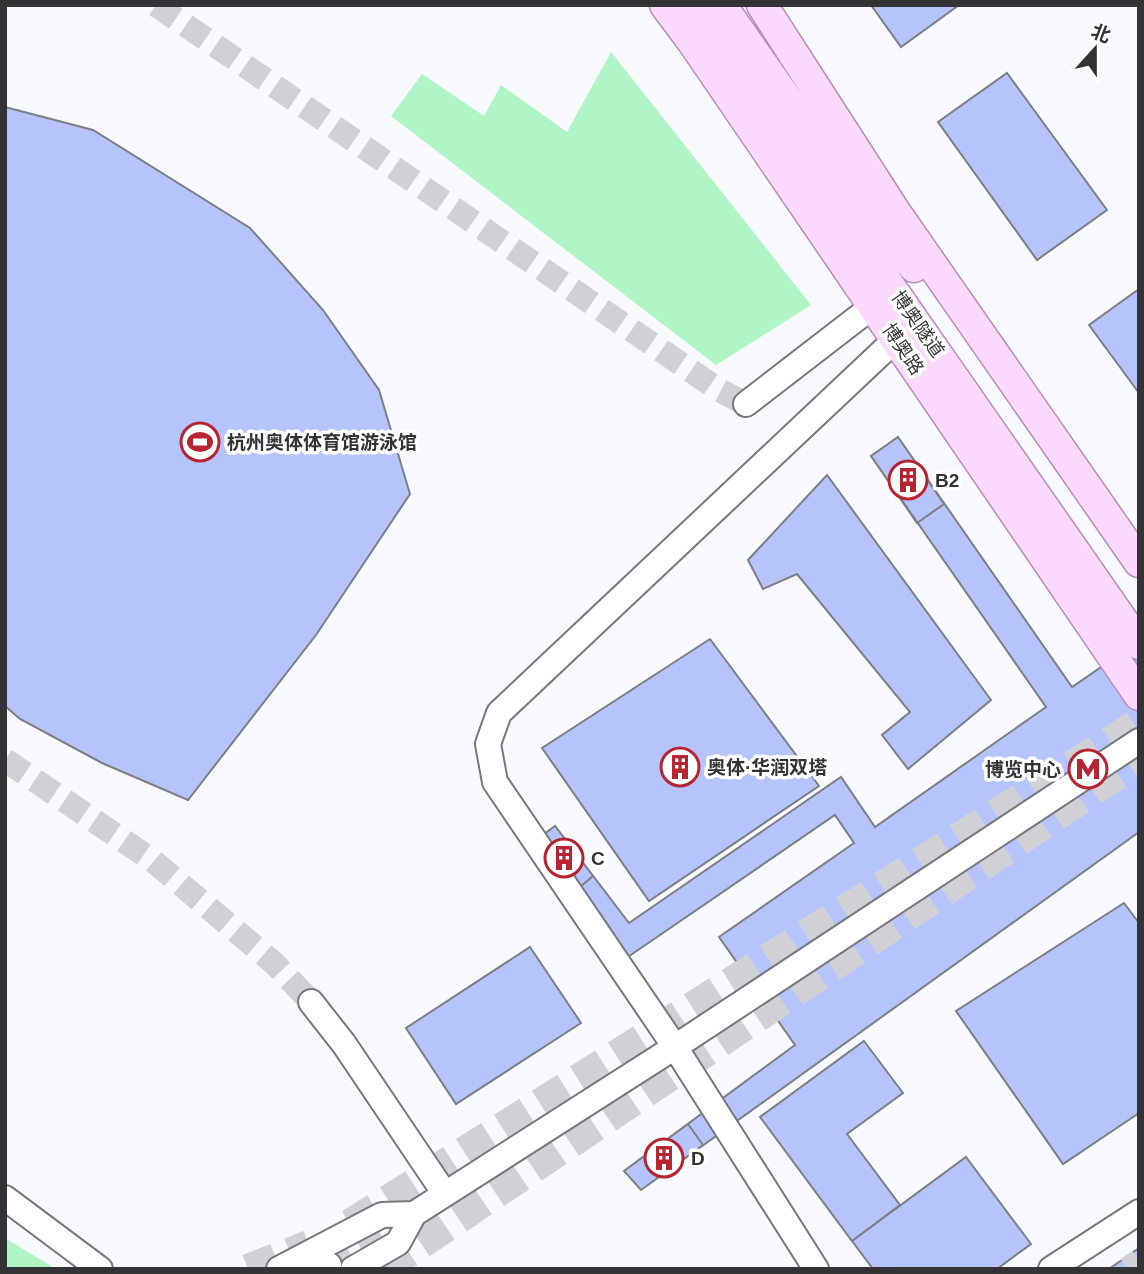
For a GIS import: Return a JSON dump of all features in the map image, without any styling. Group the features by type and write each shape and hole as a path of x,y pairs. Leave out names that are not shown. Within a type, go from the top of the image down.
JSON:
{"main road":[{"name":"博奥路","path":"665,5 1135,683"},
{"name":"博奥隧道","path":"694,5 1139,644"},
{"name":"博奥隧道","path":"721,5 867,214 1005,369"},
{"path":"762,5 896,213 1139,562"}],"street":[{"path":"746,404 873,306"},
{"path":"816,1269 676,1047 495,782 488,744 499,713 896,339"},
{"path":"334,1268 398,1243 414,1214 676,1047 1139,741"},
{"path":"311,1002 344,1044 445,1194"},
{"path":"5,1198 100,1269"},
{"path":"1051,1269 1139,1212"},
{"path":"279,1269 382,1214 414,1214"}],"green space":[{"path":"611,52 811,305 716,365 391,116 422,74 484,116 501,85 567,132"},
{"path":"5,1238 56,1269 5,1269"}],"building":[{"path":"871,5 959,5 901,47"},
{"path":"1007,73 1107,210 1037,260 938,122"},
{"name":"杭州奥体体育馆游泳馆","path":"5,107 93,130 250,228 323,310 379,390 410,494 316,635 188,800 102,763 20,719 5,706"},
{"path":"1139,289 1139,393 1089,325"},
{"name":"博览中心","path":"898,437 1072,687 1139,641 1139,832 641,1190 624,1171 795,1045 719,937 854,843 835,815 625,959 535,841 555,826 629,923 841,777 875,827 1046,707 871,456"},
{"name":"B2","path":"898,437 944,504 917,523 871,456"},
{"path":"827,475 991,700 908,769 882,735 910,712 797,574 763,589 748,560"},
{"name":"奥体·华润双塔","path":"710,639 819,786 649,901 542,748"},
{"name":"C","path":"555,826 593,876 574,892 535,841"},
{"path":"1124,903 1139,923 1139,1113 1063,1164 956,1011"},
{"path":"530,947 581,1023 456,1104 406,1028"},
{"path":"864,1041 903,1093 847,1134 900,1205 852,1241 760,1117"},
{"name":"D","path":"688,1124 703,1145 641,1190 624,1171"},
{"path":"966,1157 1031,1244 997,1269 873,1269 852,1241"},
{"path":"1139,1248 1139,1269 1109,1269"},
{"path":"1139,1248 1139,1269 1109,1269"}],"tunnel":[{"path":"156,5 719,390 746,404"},
{"path":"350,1224 1139,723"},
{"path":"5,760 152,860 275,964 311,1002"},
{"path":"384,1269 1139,760"},
{"path":"329,1265 414,1214"},
{"path":"248,1269 309,1245"},
{"path":"1127,1269 1139,1261"}],"place":[{"name":"杭州奥体体育馆游泳馆","path":"200,442"},
{"name":"B2","path":"908,480"},
{"name":"奥体·华润双塔","path":"680,767"},
{"name":"博览中心","path":"1088,769"},
{"name":"C","path":"564,858"},
{"name":"D","path":"664,1158"}]}
